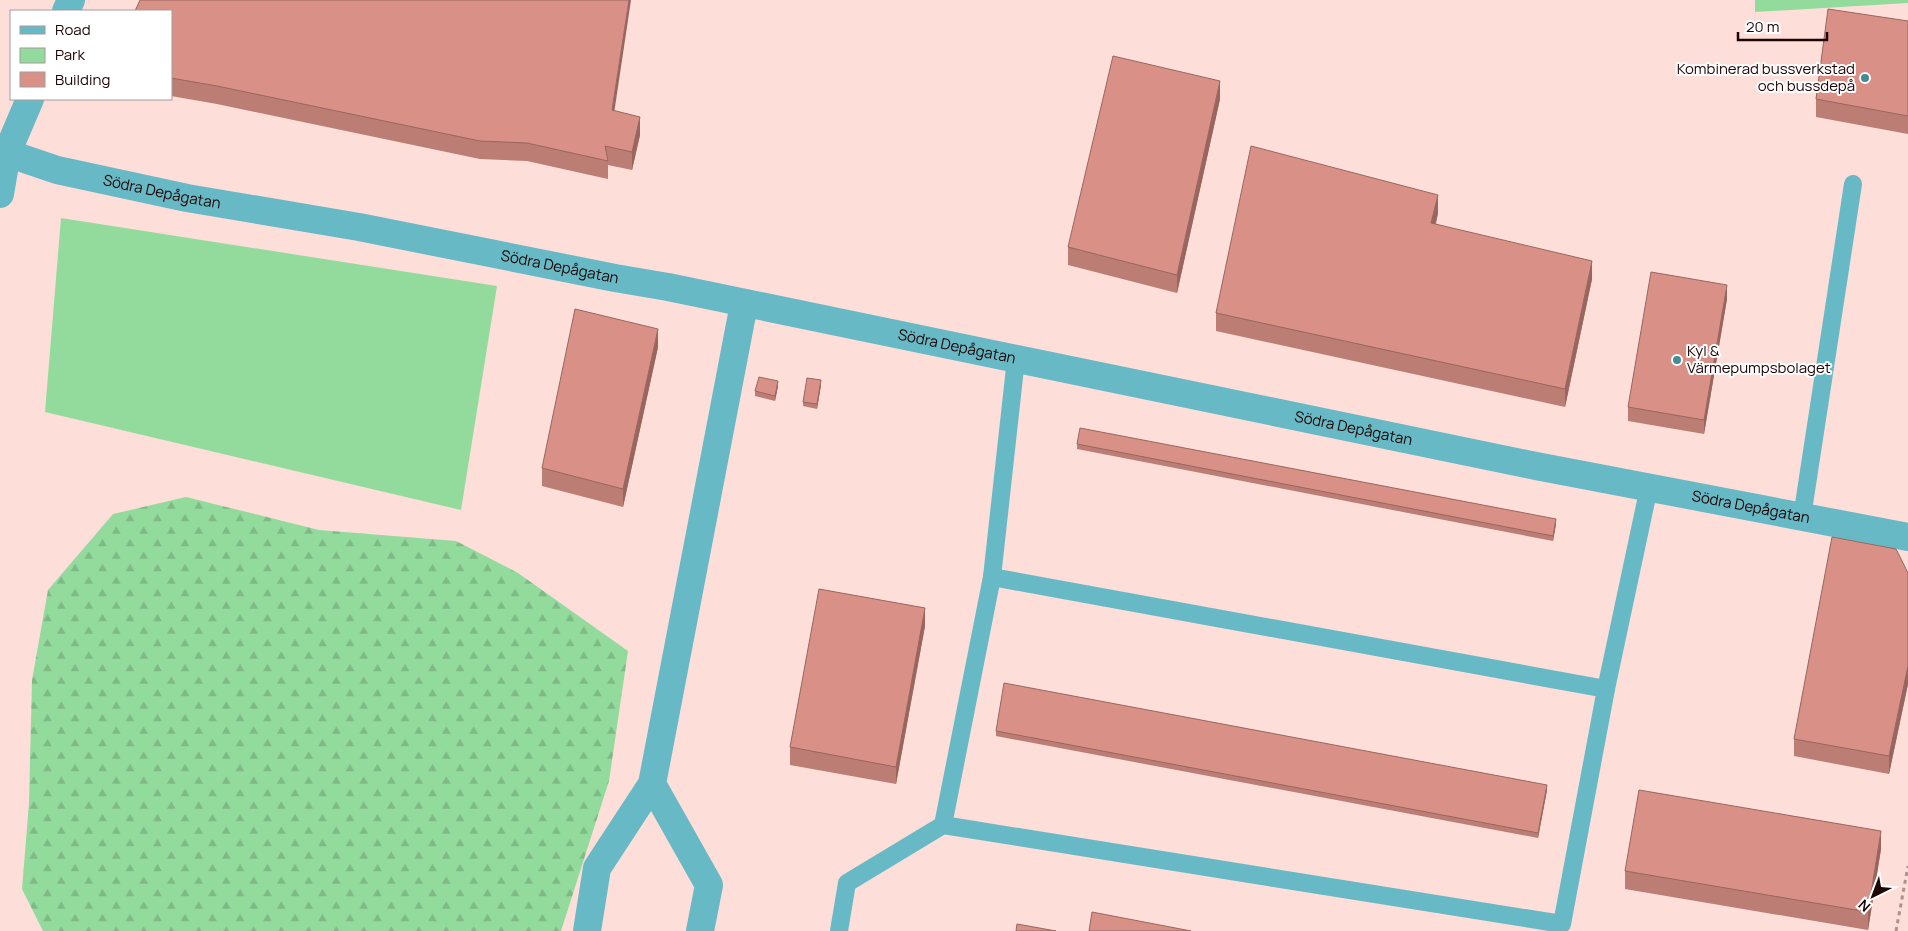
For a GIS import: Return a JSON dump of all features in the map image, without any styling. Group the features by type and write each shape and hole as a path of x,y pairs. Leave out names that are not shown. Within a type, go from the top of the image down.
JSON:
{"street":[{"path":"0,194 7,153 30,100"},
{"name":"Södra Depågatan","path":"7,153 57,170 186,198 359,227 668,287 1649,487 1908,537"},
{"path":"587,931 597,868 652,784 744,304"},
{"path":"652,784 709,885 700,931"}],"lane":[{"path":"1802,517 1853,184"},
{"path":"943,825 992,577 1016,359"},
{"path":"839,931 847,883 943,825 1561,928 1606,689 1649,487"},
{"path":"992,577 1606,689"}],"path":[{"path":"1896,931 1908,866"}],"green space":[{"path":"1755,0 1908,0 1908,3 1755,12"},
{"path":"61,218 497,286 461,510 45,412"},
{"path":"186,497 319,530 456,541 518,573 628,651 609,781 561,931 43,931 22,889 29,803 32,680 48,590 113,514"}],"building":[{"path":"140,0 629,0 612,110 640,117 632,152 605,146 608,161 527,143 480,141 172,78 172,10 135,10"},
{"name":"Kombinerad bussverkstad och bussdepå","path":"1828,9 1908,21 1908,116 1816,99"},
{"path":"1113,56 1220,81 1177,275 1068,247"},
{"path":"1251,146 1438,195 1431,223 1592,261 1565,389 1216,313"},
{"name":"Kyl & Värmepumpsbolaget","path":"1651,272 1727,285 1704,420 1628,407"},
{"path":"575,309 658,329 623,489 542,468"},
{"path":"759,377 778,381 775,396 755,391"},
{"path":"807,378 821,380 817,404 803,402"},
{"path":"1080,428 1556,519 1553,536 1077,444"},
{"path":"1832,537 1896,549 1908,573 1908,666 1889,756 1794,739"},
{"path":"819,589 925,608 896,767 790,747"},
{"path":"1004,683 1547,785 1538,833 996,731"},
{"path":"1639,790 1881,831 1868,912 1625,871"},
{"path":"1092,912 1191,931 1089,931"},
{"path":"1017,924 1056,931 1016,931"}],"place":[{"name":"Kombinerad bussverkstad och bussdepå","path":"1865,78"},
{"name":"Kyl & Värmepumpsbolaget","path":"1677,360"}]}
